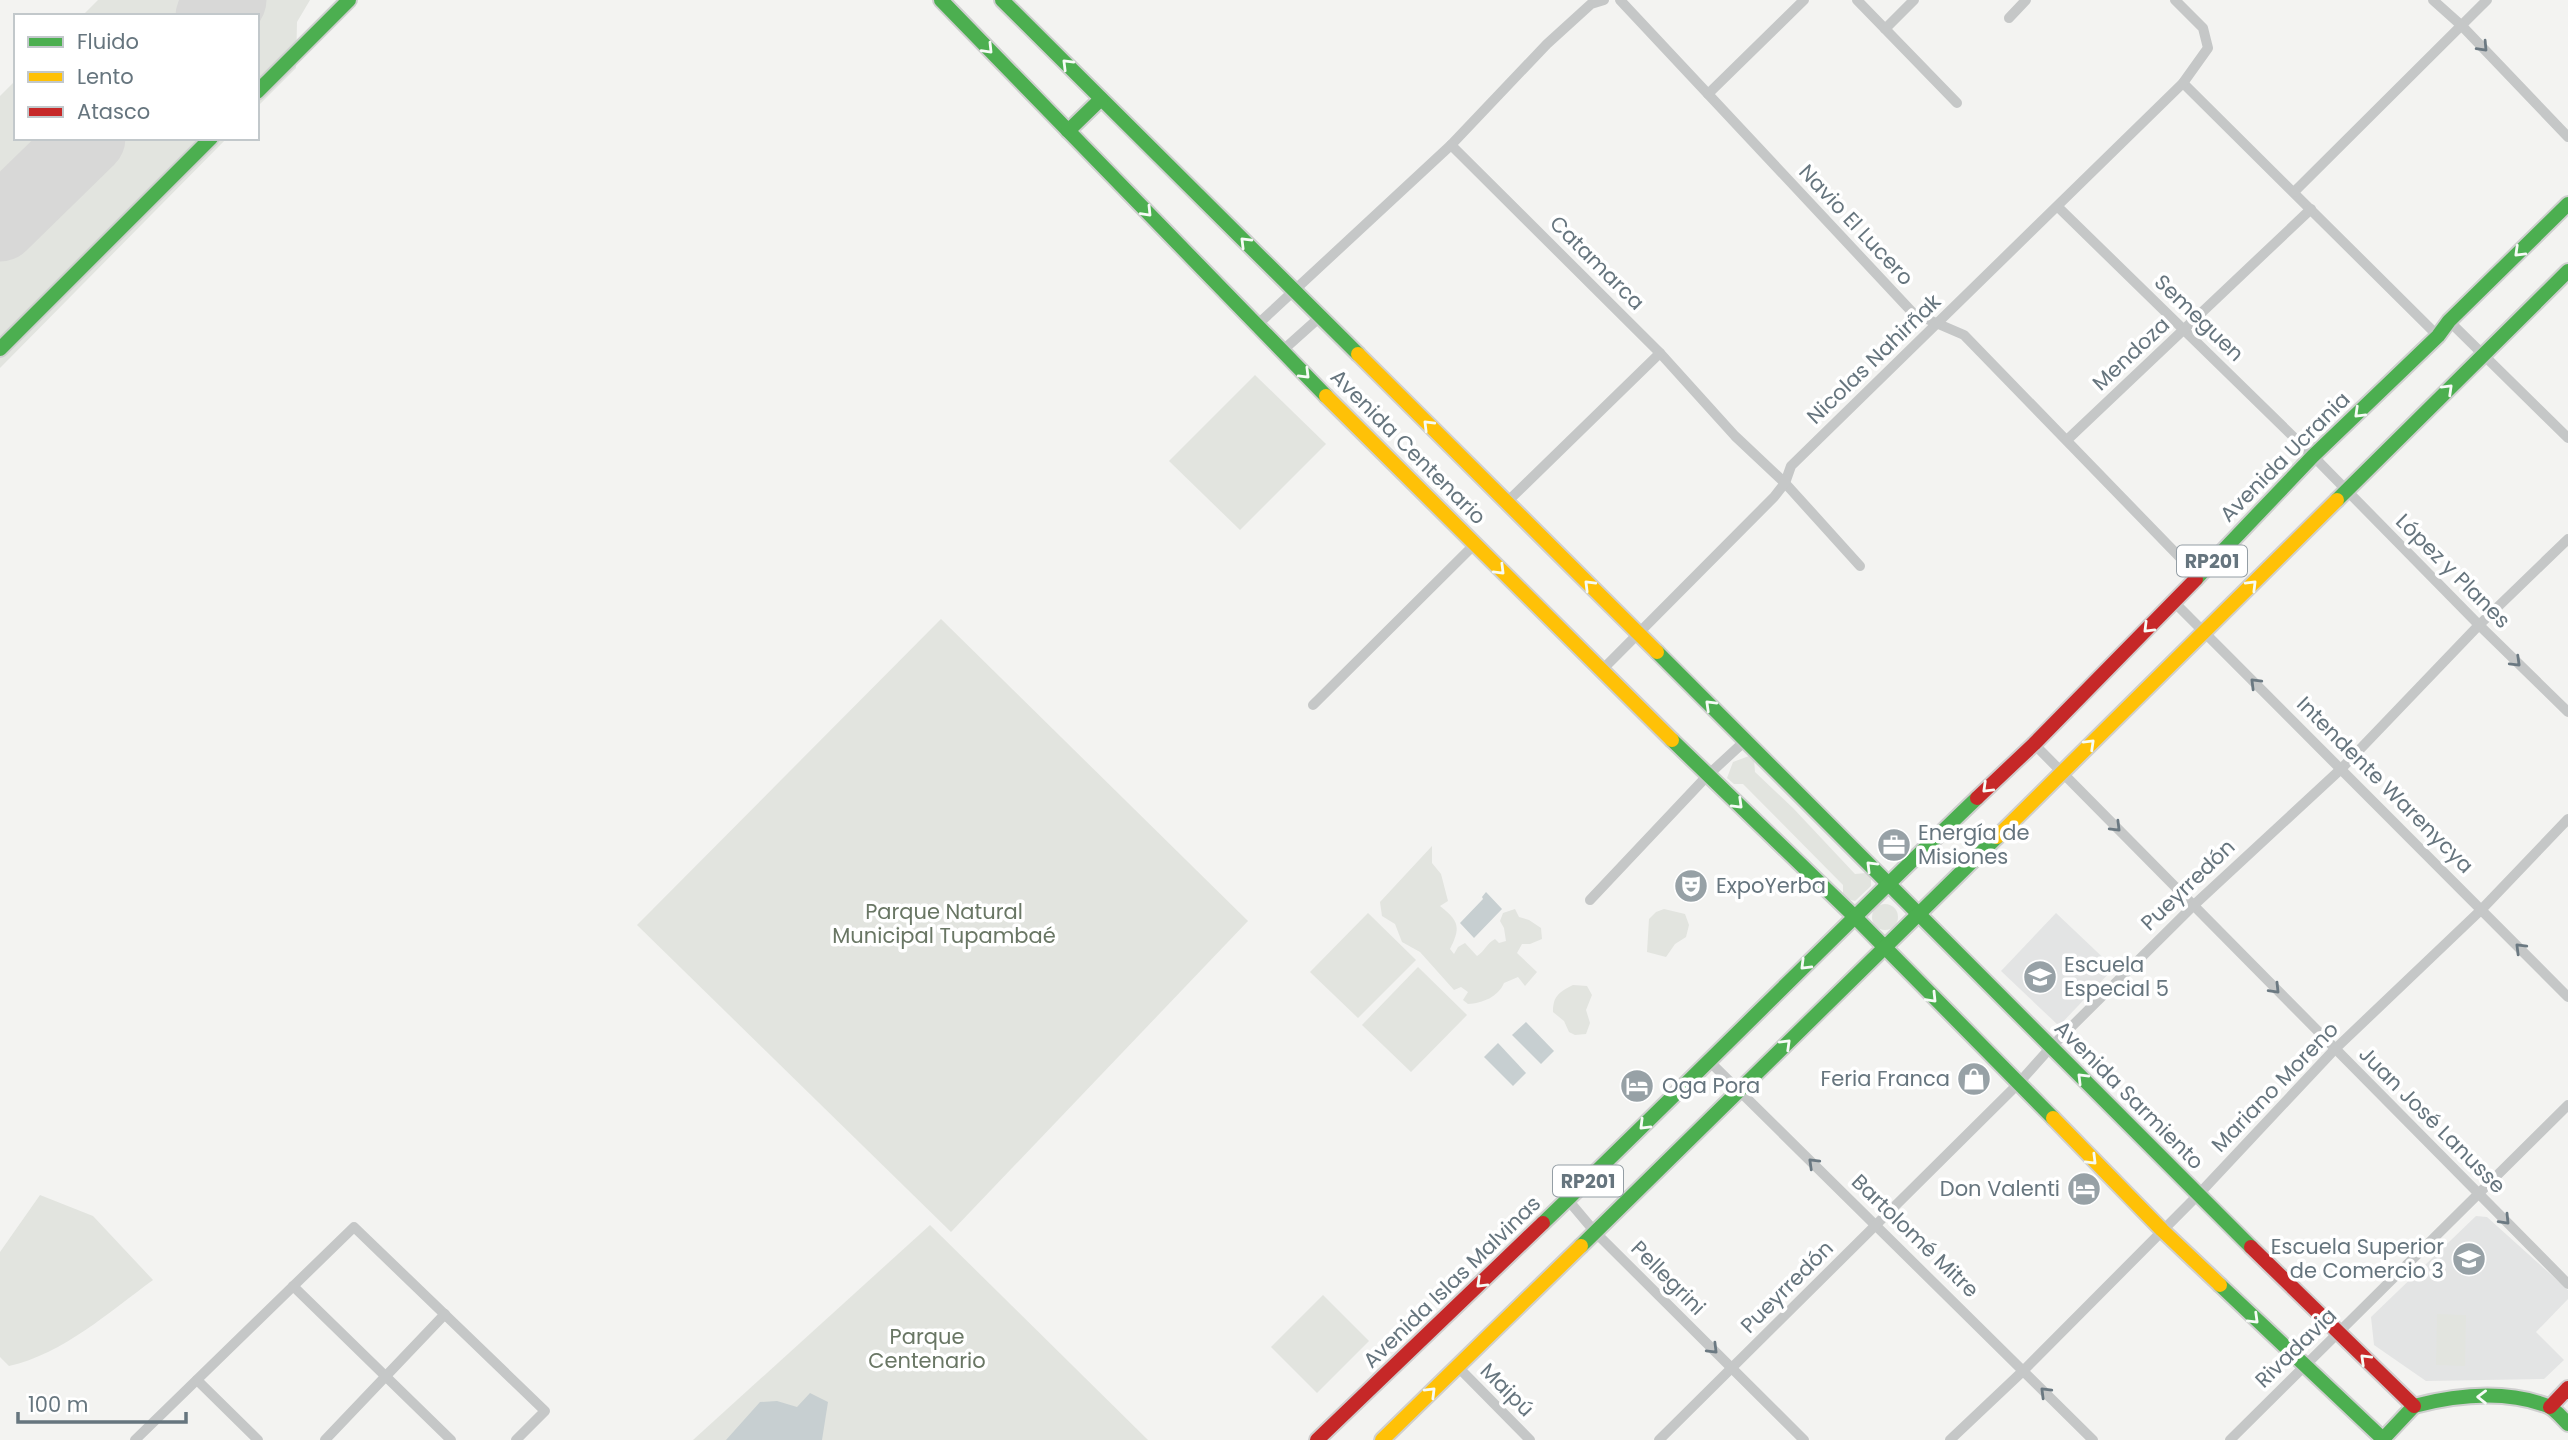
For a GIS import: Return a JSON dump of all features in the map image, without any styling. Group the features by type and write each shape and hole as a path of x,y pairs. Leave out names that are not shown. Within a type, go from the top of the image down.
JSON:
{"main road":[{"path":"259,90 349,0"},
{"name":"Avenida Centenario","path":"941,0 1282,351 1601,671 1854,916"},
{"name":"Avenida Centenario","path":"1002,0 1637,634"},
{"path":"1068,131 1101,99"},
{"path":"0,349 209,140"},
{"name":"Avenida Ucrania","path":"1854,916 2034,744 2313,456 2438,336 2449,321 2568,204"},
{"name":"RP201","path":"1382,1440 1884,949 2061,771 2205,633 2568,271"},
{"name":"Avenida Sarmiento","path":"1637,634 1920,913 2198,1195 2414,1406"},
{"path":"1854,916 2161,1230 2383,1440 2414,1406 2445,1398 2480,1396 2516,1399 2550,1407 2568,1424"},
{"name":"Avenida Islas Malvinas","path":"1317,1440 1568,1200 1854,916"},
{"path":"2550,1407 2568,1388"}],"street":[{"path":"1257,325 1451,145 1547,44 1591,4 1604,0"},
{"name":"Navio El Lucero","path":"1620,0 1913,313 1964,335 2197,575"},
{"path":"1707,94 1804,0"},
{"path":"1857,0 1956,103"},
{"path":"1885,29 1914,0"},
{"path":"2010,18 2026,0"},
{"name":"Nicolas Nahirñak","path":"1601,671 1785,483 1791,466 2183,83 2208,48 2203,28 2175,0"},
{"path":"2433,0 2462,26 2568,137"},
{"path":"2294,192 2487,0"},
{"path":"2183,83 2438,336"},
{"name":"Catamarca","path":"1451,145 1660,353 1735,436 1785,483 1860,565"},
{"name":"Semeguen","path":"2058,207 2313,456"},
{"name":"Mendoza","path":"2067,440 2311,209"},
{"path":"1282,351 1320,317"},
{"path":"2449,321 2568,438"},
{"path":"1506,503 1660,353"},
{"name":"López y Planes","path":"2313,456 2568,712"},
{"name":"Pueyrredón","path":"1659,1440 2017,1085 2051,1046 2194,905 2341,769 2479,625 2568,539"},
{"path":"1314,705 1475,544"},
{"name":"Intendente Warenycya","path":"2174,602 2568,997"},
{"path":"1590,900 1707,775 1746,740"},
{"name":"Juan José Lanusse","path":"2034,744 2568,1284"},
{"name":"Mariano Moreno","path":"1950,1440 2024,1370 2198,1195 2334,1050 2482,909 2568,819"},
{"name":"Bartolomé Mitre","path":"1709,1061 2093,1440"},
{"name":"Rivadavia","path":"2230,1440 2568,1105"},
{"name":"Pellegrini","path":"1568,1200 1595,1232 1804,1440"},
{"path":"135,1440 354,1227 545,1410 516,1440"},
{"path":"293,1286 451,1440"},
{"path":"325,1440 445,1314"},
{"name":"Maipú","path":"1457,1366 1530,1440"},
{"path":"197,1380 258,1440"}],"shaded area":[{"path":"1486,892 1502,909 1474,938 1460,923 1483,899"},
{"path":"2056,913 2114,968 2059,1026 2001,971"},
{"path":"1526,1022 1554,1051 1541,1064 1512,1035"},
{"path":"1498,1043 1526,1073 1513,1086 1484,1057"},
{"path":"2476,1216 2487,1217 2568,1290 2568,1299 2536,1332 2564,1360 2544,1379 2426,1381 2374,1345 2371,1317"},
{"path":"810,1393 828,1402 822,1440 726,1440 760,1402 777,1401 797,1407"}],"green space":[{"path":"98,0 310,0 297,22 296,68 259,105 259,14 84,14"},
{"path":"14,82 14,140 225,140 0,368 0,96"},
{"path":"1255,375 1326,444 1240,530 1169,461"},
{"name":"Parque Natural Municipal Tupambaé","path":"941,619 1248,921 951,1232 637,925"},
{"path":"1749,756 1754,759 1755,772 1855,874 1866,873 1871,879 1871,886 1855,901 1843,895 1843,885 1743,784 1734,784 1727,778 1733,762"},
{"path":"1432,846 1432,863 1441,874 1448,901 1440,906 1456,925 1456,935 1450,949 1454,954 1458,947 1465,943 1477,956 1495,939 1499,943 1506,941 1500,921 1503,913 1515,909 1519,917 1541,928 1542,939 1522,944 1517,953 1537,972 1525,986 1518,977 1504,983 1498,992 1489,998 1468,1004 1463,1000 1468,992 1461,987 1454,990 1420,952 1402,942 1395,924 1382,916 1380,902"},
{"path":"1885,904 1894,908 1898,917 1894,926 1885,930 1876,926 1872,917 1876,908"},
{"path":"1664,909 1685,914 1689,925 1686,937 1675,944 1666,957 1647,952 1649,919"},
{"path":"1368,913 1416,960 1358,1018 1310,972"},
{"path":"1418,967 1467,1015 1411,1072 1362,1025"},
{"path":"1573,985 1587,986 1592,995 1586,1010 1590,1023 1586,1034 1575,1035 1569,1032 1564,1021 1553,1012 1558,995"},
{"path":"40,1195 93,1216 153,1280 67,1342 29,1360 9,1366 0,1357 0,1252"},
{"name":"Parque Centenario","path":"930,1225 1148,1440 693,1440"},
{"path":"1323,1295 1369,1341 1317,1393 1271,1347"},
{"path":"2437,1314 2466,1315 2465,1366 2436,1365"}],"runway":[{"path":"215,14 229,0"},
{"path":"0,224 86,140"}],"traffic: fast":[{"path":"259,90 349,0"},
{"path":"941,0 1326,396"},
{"path":"1002,0 1358,354"},
{"path":"1068,131 1101,99"},
{"path":"0,349 209,140"},
{"path":"2196,579 2313,456 2438,336 2449,321 2568,204"},
{"path":"2337,500 2568,271"},
{"path":"1657,652 2251,1247"},
{"path":"1672,740 1854,916 2053,1118"},
{"path":"1543,1223 1977,798"},
{"path":"1581,1246 1997,837"},
{"path":"2220,1285 2383,1439"},
{"path":"2414,1406 2447,1399 2498,1396 2548,1406 2568,1424"},
{"path":"2383,1439 2414,1406"}],"traffic: slow":[{"path":"1358,354 1657,652"},
{"path":"1326,396 1672,740"},
{"path":"1997,837 2337,500"},
{"path":"2053,1118 2162,1230 2220,1285"},
{"path":"1382,1440 1581,1246"}],"traffic: jam":[{"path":"1977,798 2034,744 2196,579"},
{"path":"1317,1440 1543,1223"},
{"path":"2251,1247 2414,1406"},
{"path":"2550,1407 2568,1388"}],"place":[{"name":"Energía de Misiones","path":"1894,845"},
{"name":"ExpoYerba","path":"1691,886"},
{"name":"Escuela Especial 5","path":"2040,977"},
{"name":"Feria Franca","path":"1974,1079"},
{"name":"Oga Pora","path":"1637,1086"},
{"name":"Don Valenti","path":"2084,1189"},
{"name":"Escuela Superior de Comercio 3","path":"2469,1259"}]}
